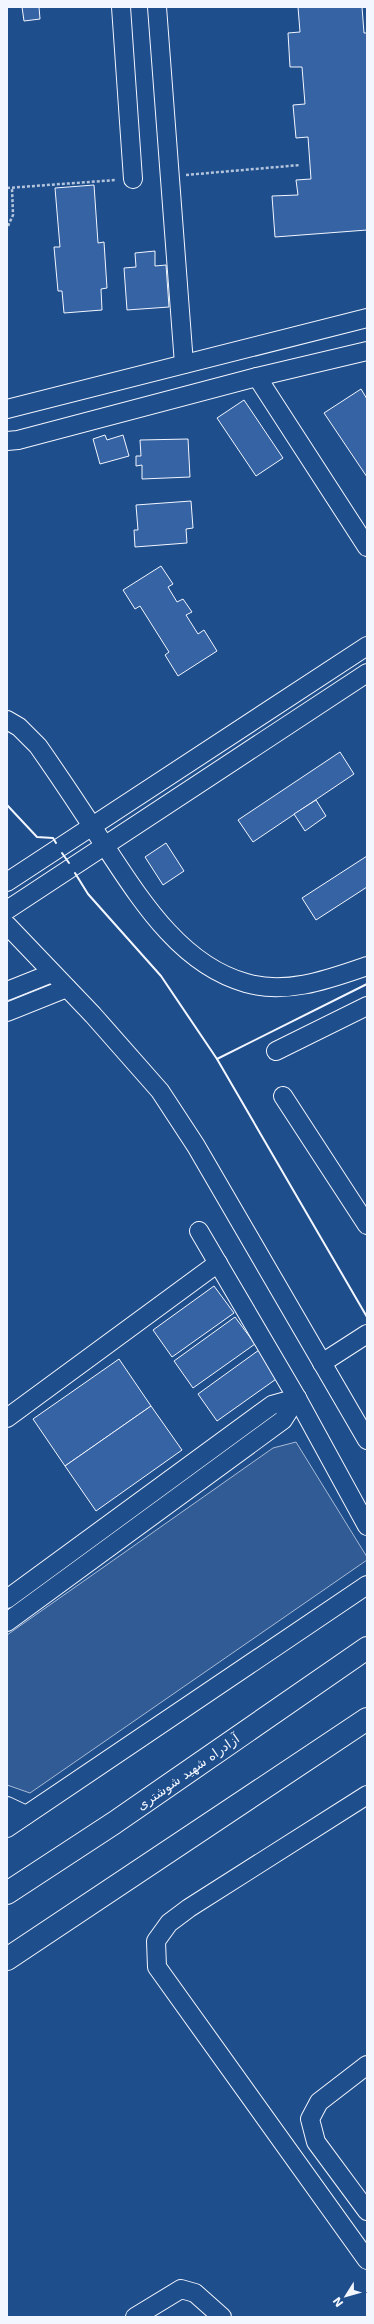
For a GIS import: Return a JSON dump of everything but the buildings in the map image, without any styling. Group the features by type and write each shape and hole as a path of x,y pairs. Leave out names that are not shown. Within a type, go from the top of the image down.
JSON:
{"highway":[{"name":"آزادراه شهید شوشتری","path":"7,1893 114,1824 367,1648"},
{"path":"7,1960 367,1719"}],"street":[{"path":"121,7 133,179"},
{"path":"157,7 184,364"},
{"path":"7,409 367,318"},
{"path":"7,441 18,440 257,377 367,351"},
{"path":"257,377 367,547"},
{"path":"7,882 367,646"},
{"path":"7,910 367,673"},
{"path":"7,720 19,727 38,746 147,908 178,942 209,968 246,984 284,987 319,982 367,966"},
{"path":"7,925 67,988 160,1091 196,1146 367,1440"},
{"path":"7,991 52,973"},
{"path":"7,1012 67,988"},
{"path":"276,1051 367,1006"},
{"path":"283,1096 367,1225"},
{"path":"199,1231 297,1398 367,1526"},
{"path":"7,1418 218,1263"},
{"path":"322,1363 367,1334"},
{"path":"7,1599 272,1405 297,1398"},
{"path":"7,1622 283,1420 297,1398"},
{"path":"7,1828 367,1585"},
{"path":"367,1795 189,1908 169,1923 156,1941 157,1967 367,2260"},
{"path":"7,1806 26,1815"},
{"path":"367,2065 318,2102 310,2119 316,2142 367,2211"},
{"path":"135,2317 181,2289 195,2293 222,2317"}],"path":[{"path":"170,176 300,165"},
{"path":"7,188 133,179"},
{"path":"8,226 13,215 12,188"}],"shaded area":[{"path":"296,1442 367,1557 367,1560 30,1793 7,1785 7,1635 273,1448"}],"wall":[{"path":"7,805 37,837 53,838 56,843"},
{"path":"62,853 69,863"},
{"path":"75,873 88,894 161,976 217,1059 367,1317"},
{"path":"217,1059 367,984"}]}
